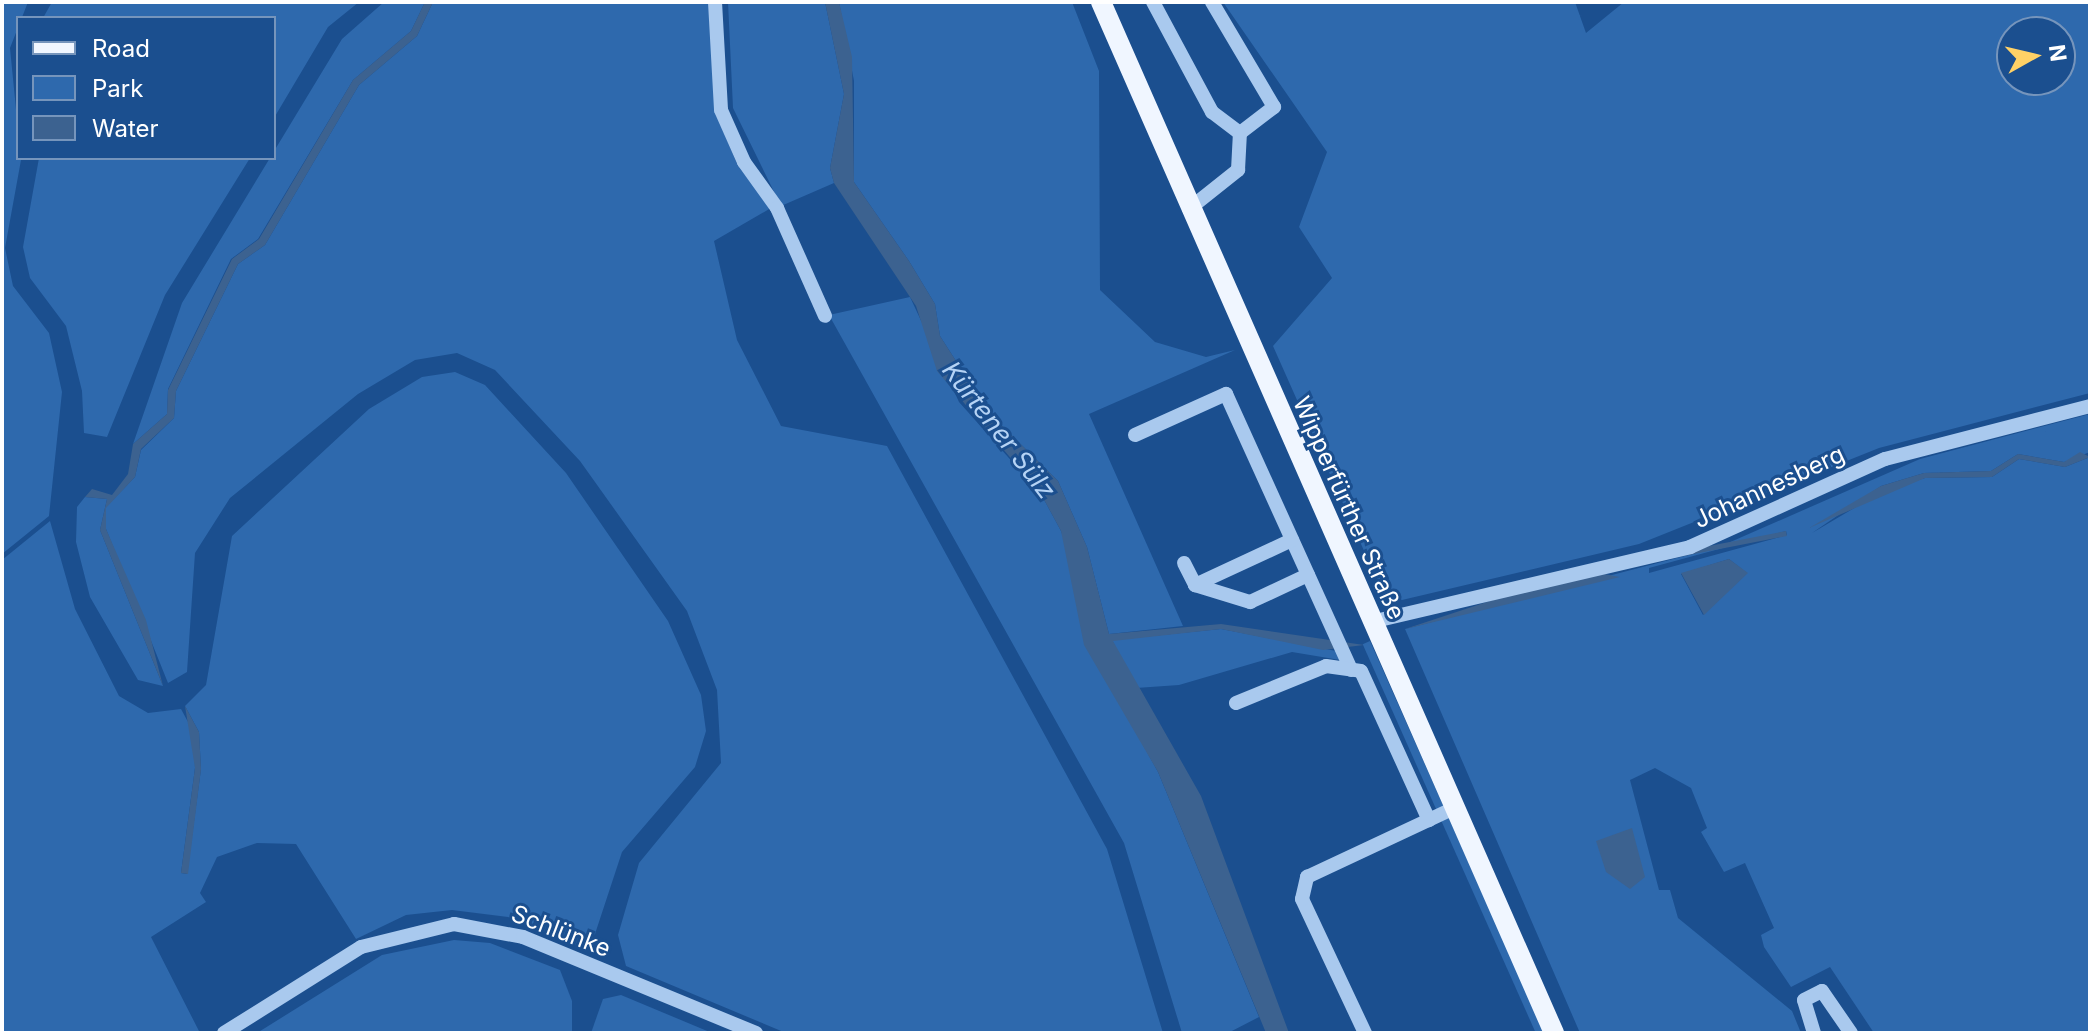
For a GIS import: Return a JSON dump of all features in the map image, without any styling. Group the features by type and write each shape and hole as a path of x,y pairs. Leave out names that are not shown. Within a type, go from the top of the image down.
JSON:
{"main road":[{"name":"Wipperfürther Straße","path":"1101,2 1189,209 1554,1033"}],"street":[{"path":"715,2 721,110 744,162 777,208 825,316"},
{"path":"1153,2 1212,112 1240,133"},
{"path":"1212,2 1274,98 1269,115 1240,133"},
{"path":"1189,209 1238,170 1240,133"},
{"path":"1135,435 1226,394 1349,665"},
{"name":"Johannesberg","path":"1371,622 1690,547 1885,459 2090,406"},
{"path":"1195,585 1292,540"},
{"path":"1184,563 1195,585 1250,602 1308,575"},
{"path":"1236,703 1326,666 1349,665 1361,671 1429,820"},
{"path":"1365,1033 1302,899 1307,877 1454,808"},
{"name":"Schlünke","path":"224,1033 361,947 454,924 523,937 756,1033"},
{"path":"1814,1033 1804,1000 1822,991 1851,1033"}],"green space":[{"path":"2,2 28,2 23,16 16,16 16,33 10,48 16,109 16,160 21,160 5,248 13,286 49,333 62,392 49,516 2,554"},
{"path":"52,2 359,2 328,27 276,115 276,16 44,16"},
{"path":"384,2 425,2 411,31 353,80 258,239 231,259 168,389 167,414 133,444 182,303 269,160 276,160 276,148 342,39"},
{"path":"433,2 709,2 715,112 738,166 771,208 714,241 737,340 781,426 887,446 1107,849 1163,1033 786,1033 626,966 618,935 639,863 721,763 717,690 687,611 580,461 495,370 457,353 415,360 358,394 230,498 195,553 187,672 168,683 106,529 105,508 135,477 141,450 174,418 176,391 238,264 265,245 359,85 417,36"},
{"path":"728,2 825,2 844,94 830,168 834,183 781,206 733,108"},
{"path":"839,2 1072,2 1099,71 1100,290 1155,342 1206,357 1235,350 1089,414 1183,626 1109,634 1087,547 1058,481 990,414 940,336 935,304 854,182 854,81"},
{"path":"1223,2 1575,2 1586,33 1624,2 2090,2 2090,393 1879,448 1639,544 1402,600 1381,589 1273,346 1332,278 1299,227 1327,152"},
{"path":"39,160 249,160 165,295 107,437 84,433 82,391 66,326 30,278 23,247"},
{"path":"910,297 959,402 1041,494 1061,531 1126,714 1158,772 1259,1017 1228,1033 1182,1033 1124,843 829,315"},
{"path":"455,372 485,385 566,473 668,621 701,695 706,731 695,767 622,852 595,934 575,945 508,917 452,910 406,915 356,939 296,844 257,843 217,857 200,893 206,902 151,937 200,1033 2,1033 2,560 50,521 75,609 119,696 148,713 181,709 194,733 195,768 181,873 187,874 201,769 199,732 185,706 206,685 232,536 369,409 422,377"},
{"path":"2090,414 2090,452 2064,462 2018,454 1991,471 1924,473 1881,486 1812,533 1883,491 1925,478 1992,477 2019,459 2065,467 2090,457 2090,1033 1874,1033 1830,967 1791,987 1764,947 1761,935 1774,928 1745,863 1724,872 1701,832 1707,828 1691,788 1655,768 1630,780 1659,890 1670,890 1678,918 1792,1011 1801,1033 1580,1033 1405,629 1719,547 1920,459","holes":["1786,531 1787,535 1649,573 1649,568","1729,559 1747,573 1703,615 1681,574"]},
{"path":"85,497 107,499 100,530 163,686 138,680 90,597 76,542 77,507"},
{"path":"1221,629 1336,651 1340,660 1292,652 1179,685 1136,688 1112,640"},
{"path":"1370,641 1544,1033 1536,1033 1363,644"},
{"path":"454,940 490,943 560,970 572,1001 572,1033 257,1033 382,955"},
{"path":"621,995 712,1033 591,1033 603,999"}],"water":[{"path":"425,2 433,2 417,36 359,85 265,245 238,264 176,391 174,418 141,449 135,477 106,508 106,529 146,620 163,686 100,530 107,499 85,497 92,489 112,495 128,474 133,444 167,414 168,390 232,259 259,239 353,80 411,31"},
{"name":"Kürtener Sülz","path":"825,2 839,2 852,57 854,182 935,304 940,336 990,414 1058,481 1087,547 1109,634 1221,624 1364,645 1323,650 1221,629 1113,641 1201,796 1289,1033 1266,1033 1158,772 1084,645 1061,531 1041,494 937,371 916,306 834,183 830,168 844,94"},
{"path":"2080,452 2090,457 2065,467 2019,459 1992,477 1925,478 1809,528 1881,486 1924,473 1991,471 2018,454 2064,462"},
{"path":"1786,531 1787,536 1647,563 1646,558"},
{"path":"1729,559 1748,573 1704,615 1681,573"},
{"path":"1604,574 1620,577 1405,629 1517,592"},
{"path":"185,706 199,732 201,769 188,874 181,873 195,768"},
{"path":"1632,828 1645,877 1630,889 1606,872 1596,841"}]}
